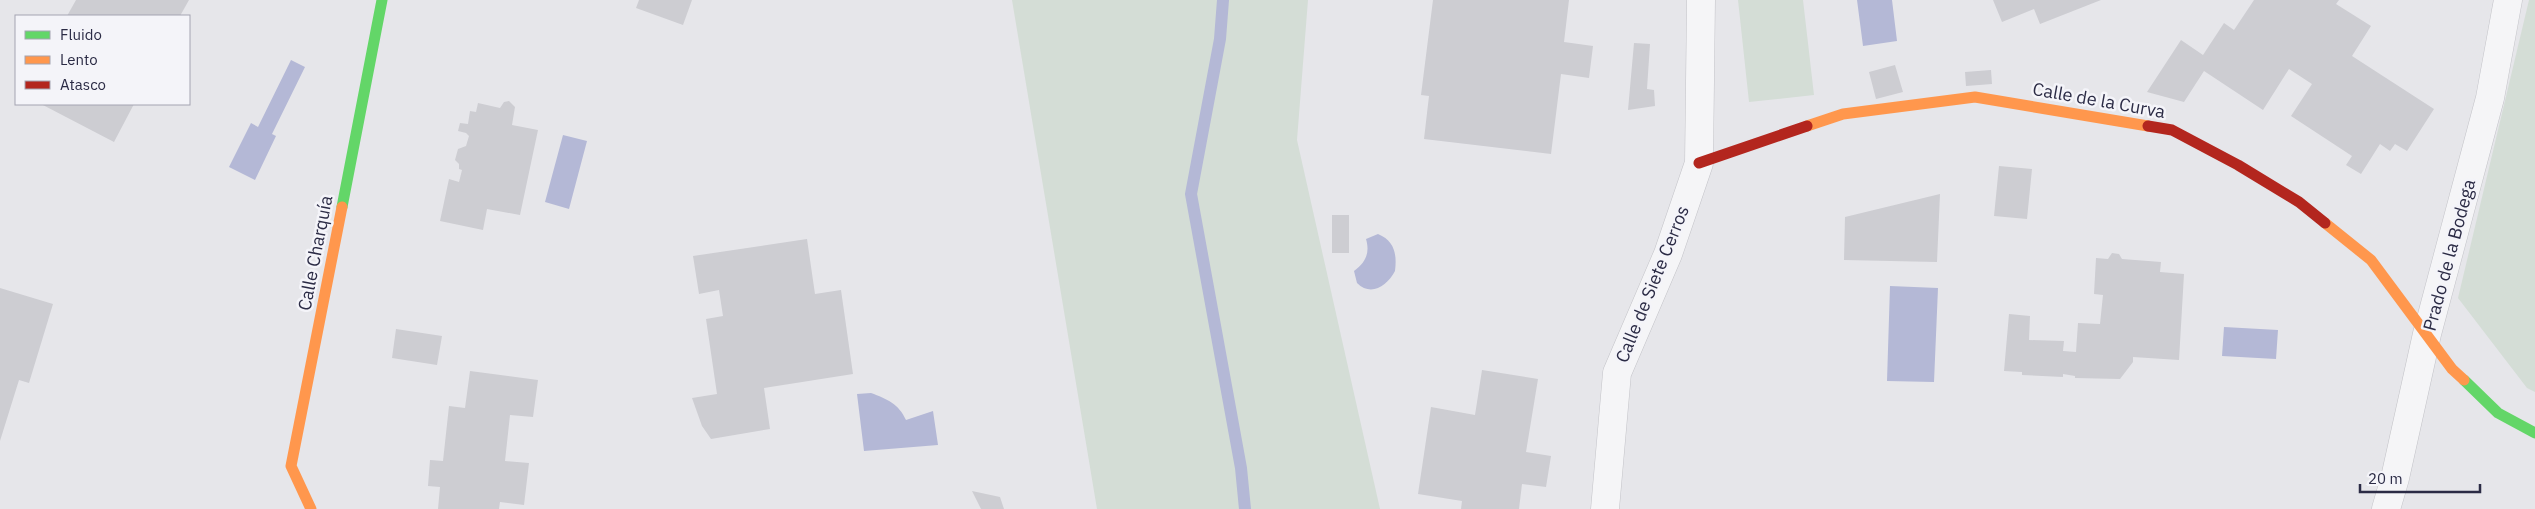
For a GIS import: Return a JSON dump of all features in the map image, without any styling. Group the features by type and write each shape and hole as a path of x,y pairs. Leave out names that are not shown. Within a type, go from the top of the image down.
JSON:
{"street":[{"name":"Calle Charquía","path":"311,509 291,466 382,0"},
{"name":"Calle de Siete Cerros","path":"1605,509 1617,373 1668,254 1699,163 1701,0"},
{"name":"Prado de la Bodega","path":"2386,509 2395,478 2427,334 2490,98 2508,0"},
{"name":"Calle de la Curva","path":"1699,163 1843,114 1975,97 2172,130 2238,165 2299,202 2371,260 2452,369 2498,412 2535,433"}],"shaded area":[{"path":"1012,0 1308,0 1297,140 1380,509 1097,509"},
{"path":"1738,0 1803,0 1814,95 1749,102"},
{"path":"2529,0 2535,0 2535,392 2527,388 2458,298"}],"water":[{"path":"1857,0 1892,0 1897,41 1863,46"},
{"path":"291,60 305,67 272,134 276,136 255,180 229,167 251,123 258,127"},
{"path":"563,135 587,141 569,209 545,202"},
{"path":"1378,234 1388,240 1394,249 1396,259 1395,271 1383,285 1378,288 1368,289 1357,283 1354,271 1362,264 1366,257 1368,249 1366,239"},
{"path":"1890,286 1938,288 1934,382 1887,381"},
{"path":"2224,327 2278,330 2276,359 2222,356"},
{"path":"871,393 892,403 900,410 906,420 933,411 938,445 864,451 857,394"}],"building":[{"path":"76,0 189,0 181,15 68,15"},
{"path":"639,0 692,0 683,25 636,8"},
{"path":"1433,0 1569,0 1564,42 1593,46 1589,78 1561,74 1551,154 1424,139 1429,96 1421,95"},
{"path":"1993,0 2101,0 2040,24 2034,9 2002,22"},
{"path":"2254,0 2339,0 2336,4 2371,26 2352,56 2434,109 2407,151 2395,144 2390,151 2380,144 2361,174 2346,165 2352,156 2291,116 2312,84 2289,69 2263,110 2204,71 2184,102 2147,92 2181,40 2203,55 2224,23 2234,30"},
{"path":"1634,43 1650,44 1647,89 1654,90 1655,106 1628,110"},
{"path":"1895,65 1903,92 1876,99 1869,72"},
{"path":"1991,70 1992,84 1966,86 1965,72"},
{"path":"509,101 515,107 512,125 538,130 520,215 487,209 483,230 440,221 449,179 459,182 462,170 459,169 459,164 455,160 458,149 466,146 469,136 458,131 460,123 468,124 470,111 476,112 478,103 500,108 504,102"},
{"path":"43,105 133,105 114,142"},
{"path":"1999,166 2032,169 2027,219 1994,216"},
{"path":"1940,194 1937,262 1844,260 1845,217"},
{"path":"1332,215 1349,215 1349,253 1332,253"},
{"path":"807,239 815,294 841,290 853,374 764,388 770,429 711,439 702,426 692,398 717,394 706,319 723,316 719,290 699,294 693,256"},
{"path":"2112,253 2119,254 2122,259 2161,262 2160,272 2184,274 2179,360 2133,357 2133,362 2120,379 2075,378 2075,376 2063,374 2063,377 2022,375 2022,372 2004,371 2009,314 2030,316 2029,340 2064,341 2063,351 2076,352 2078,323 2100,324 2103,295 2094,294 2096,258 2108,259"},
{"path":"0,288 53,304 29,383 19,380 0,441"},
{"path":"396,329 442,336 437,365 392,358"},
{"path":"1482,370 1538,379 1526,452 1551,456 1546,487 1522,484 1519,509 1461,509 1462,501 1418,494 1431,407 1475,415"},
{"path":"470,371 538,380 533,417 510,415 505,461 529,463 524,505 500,502 499,509 438,509 440,487 428,486 430,460 443,461 449,406 465,408"},
{"path":"972,491 1000,497 1004,509 981,509"}],"waterway":[{"path":"1223,0 1220,39 1191,194 1241,468 1245,509"}],"traffic: fast":[{"path":"342,207 382,0"},
{"path":"2464,380 2498,413 2535,433"}],"traffic: slow":[{"path":"1807,126 1843,114 1975,97 2148,126"},
{"path":"311,509 291,466 342,207"},
{"path":"2325,223 2371,260 2452,369 2464,380"}],"traffic: jam":[{"path":"1699,163 1807,126"},
{"path":"2148,126 2172,130 2238,165 2299,202 2325,223"}]}
